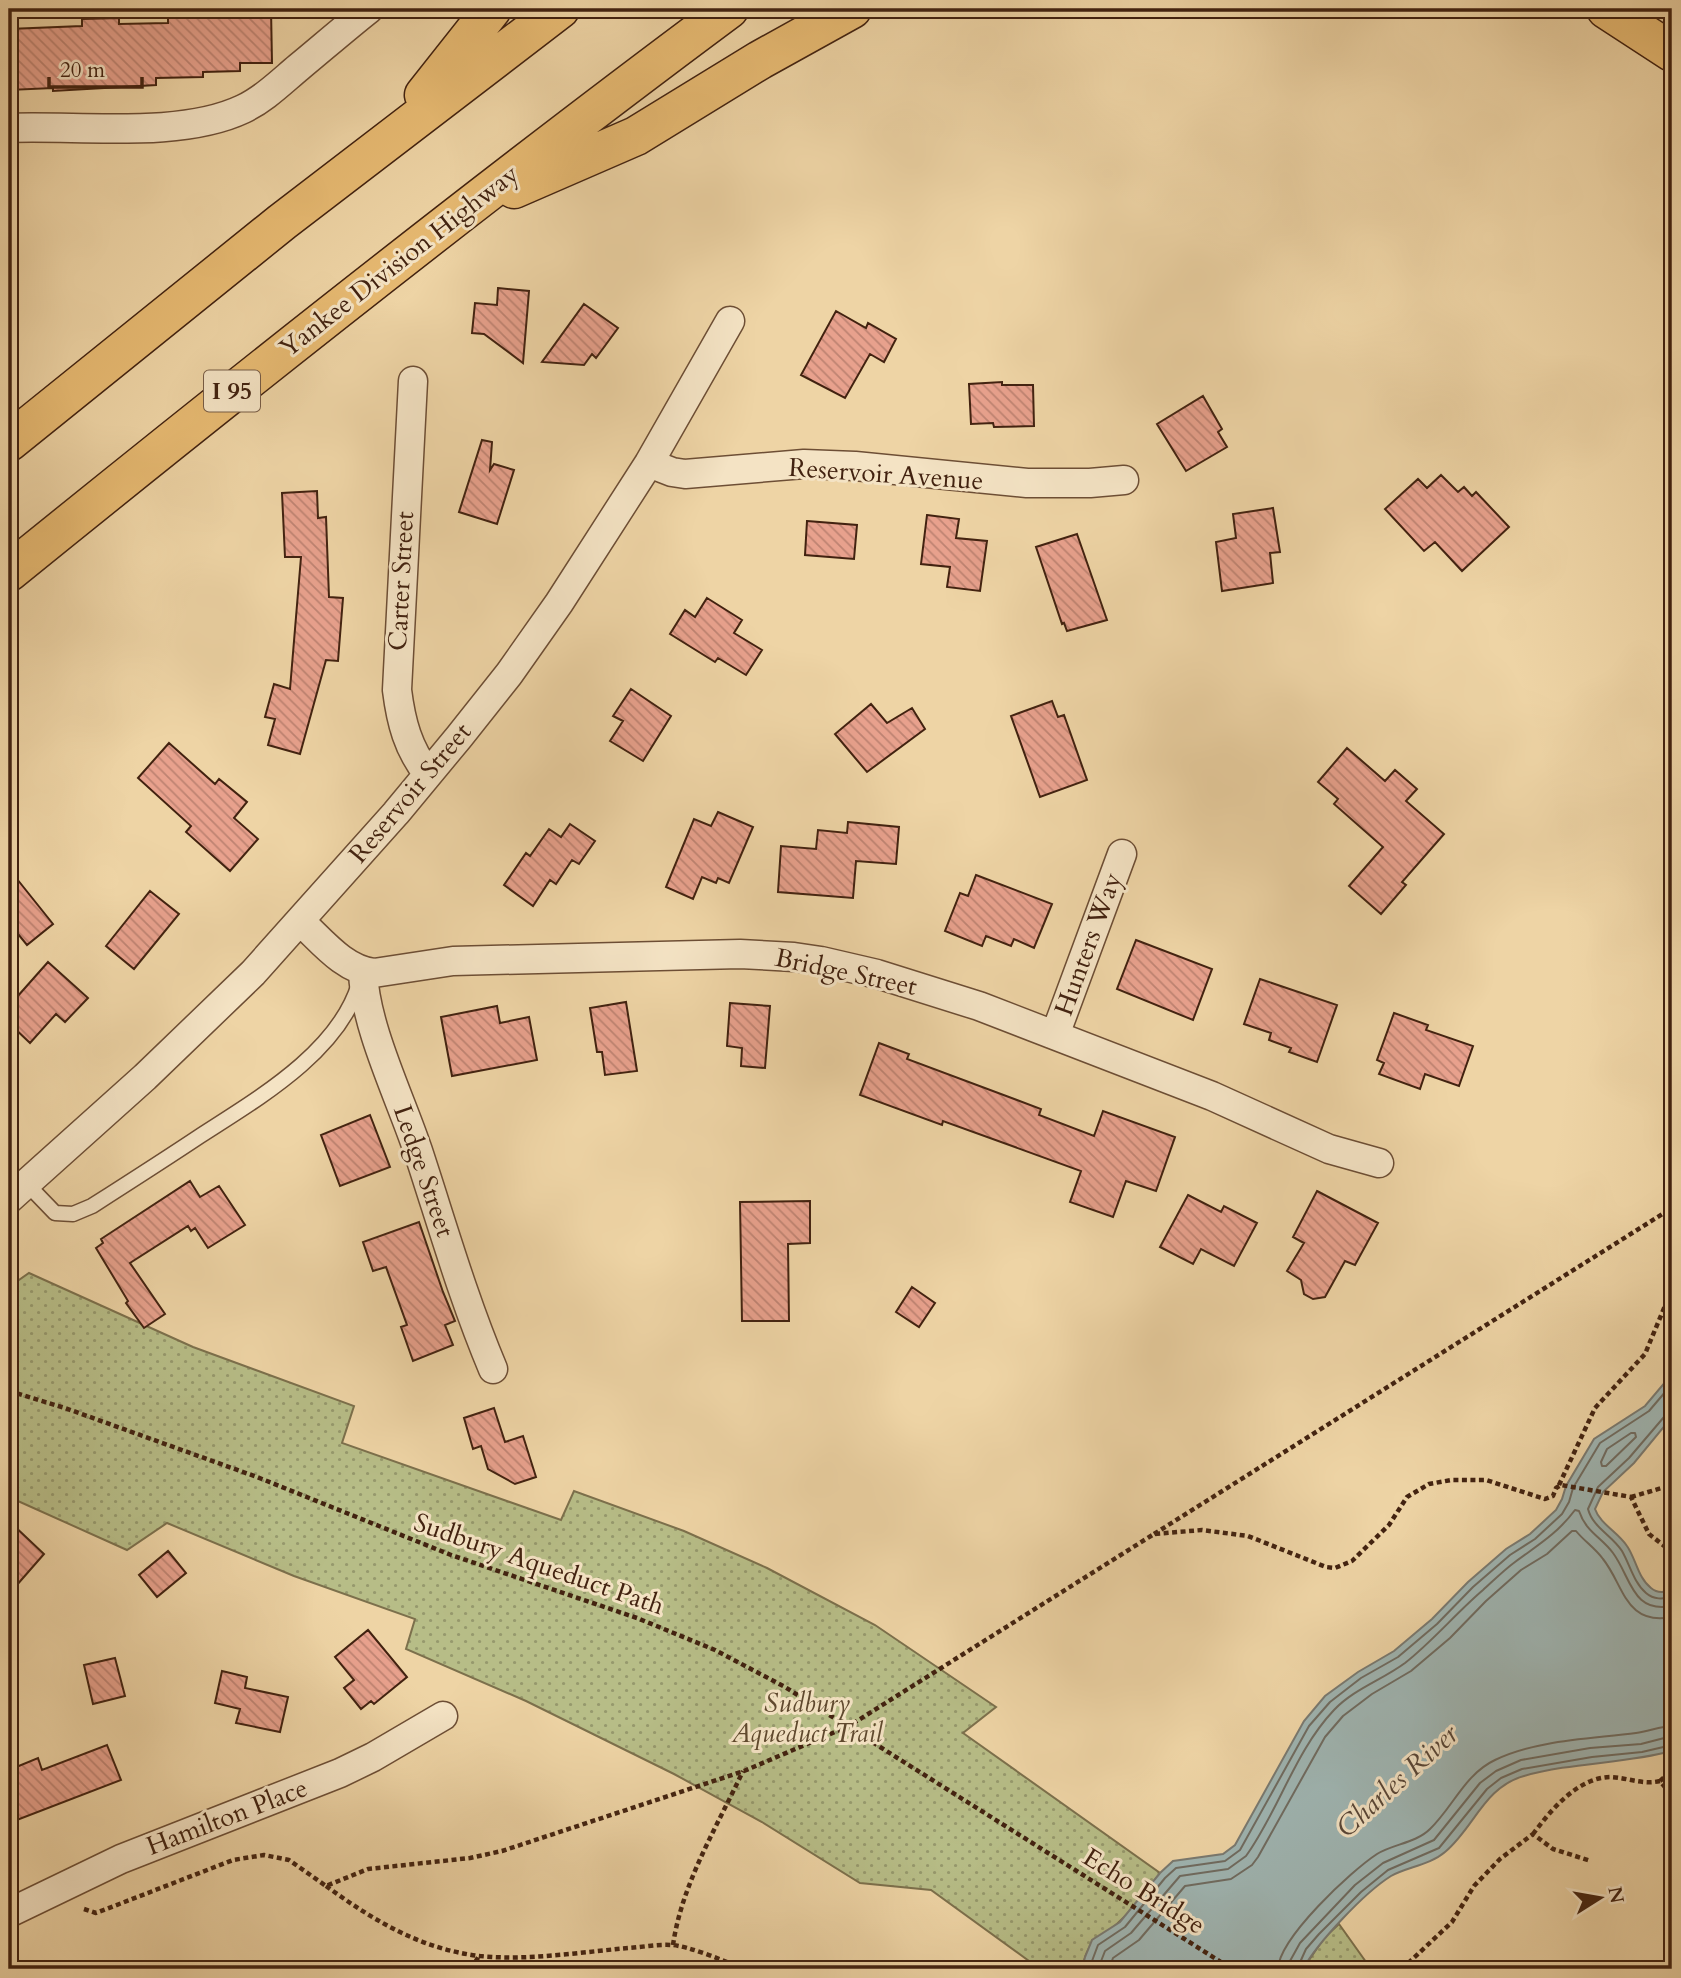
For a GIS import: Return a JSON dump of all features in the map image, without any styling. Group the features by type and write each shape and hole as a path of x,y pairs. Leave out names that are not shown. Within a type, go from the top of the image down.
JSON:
{"highway":[{"path":"390,139 492,9"},
{"path":"9,442 282,222 559,9"},
{"name":"Yankee Division Highway","path":"9,572 277,355 729,9"},
{"path":"458,214 636,136 760,60 852,9"},
{"path":"1606,9 1672,52"}],"street":[{"path":"9,128 146,127 191,123 229,114 271,91 369,9"},
{"name":"Reservoir Street","path":"18,1192 253,974 483,707 535,638 649,463 730,321"},
{"name":"Carter Street","path":"413,380 397,690 404,731 418,762 428,774"},
{"name":"Reservoir Avenue","path":"649,463 685,474 804,464 855,466 1027,484 1124,480"},
{"name":"Hunters Way","path":"1055,1035 1122,854"},
{"path":"300,921 344,961 363,972"},
{"name":"Bridge Street","path":"363,972 386,972 453,961 740,954 794,957 900,980 1055,1035 1223,1100 1329,1149 1379,1163"},
{"name":"Ledge Street","path":"363,972 369,1012 475,1325 493,1369"},
{"name":"Hamilton Place","path":"9,1913 121,1859 349,1769 443,1716"}],"lane":[{"path":"18,1192 55,1213 73,1214 92,1206 293,1072 346,1016 363,972"}],"path":[{"path":"326,1886 368,1869 470,1858 502,1851 744,1771 849,1726 1672,1208"},
{"path":"1154,1534 1202,1530 1248,1536 1325,1567 1335,1568 1352,1561 1389,1525 1407,1497 1429,1484 1451,1480 1486,1480 1545,1499 1553,1496 1562,1486 1595,1408 1646,1354 1672,1289"},
{"name":"Sudbury Aqueduct Path","path":"9,1391 65,1408 257,1477 441,1551 678,1634 750,1667 1026,1838"},
{"path":"1562,1486 1632,1497 1672,1485"},
{"path":"1632,1497 1648,1534 1672,1552"},
{"path":"1402,1969 1452,1922 1474,1886 1500,1859 1533,1834 1550,1812 1578,1789 1592,1781 1609,1777 1649,1783 1660,1781 1672,1770"},
{"path":"673,1945 677,1918 685,1894 744,1771"},
{"path":"1660,1781 1672,1796"},
{"path":"1533,1834 1553,1849 1591,1861"},
{"name":"Echo Bridge","path":"1026,1838 1232,1969"},
{"path":"45,1895 96,1913 233,1860 264,1854 289,1860 369,1917 404,1935 440,1947 479,1956 516,1957 673,1945 729,1962 742,1969"},
{"path":"471,1969 479,1956"}],"green space":[{"name":"Sudbury Aqueduct Trail","path":"29,1273 193,1347 354,1406 342,1443 561,1520 574,1491 684,1531 767,1568 875,1625 996,1707 963,1733 1160,1873 1126,1915 1092,1944 1082,1969 1040,1969 931,1890 860,1883 762,1822 674,1774 526,1701 406,1649 415,1619 294,1576 167,1523 127,1550 9,1497 9,1287"},
{"path":"1339,1924 1371,1969 1303,1969 1324,1938"}],"water":[{"name":"Charles River","path":"1672,1374 1672,1417 1634,1463 1603,1492 1595,1509 1627,1546 1647,1584 1659,1592 1672,1590 1672,1751 1542,1771 1510,1781 1489,1799 1445,1852 1391,1876 1368,1894 1330,1932 1303,1969 1082,1969 1092,1940 1120,1922 1173,1861 1223,1854 1235,1845 1304,1721 1325,1696 1394,1651 1432,1619 1468,1582 1506,1549 1530,1534 1556,1510 1566,1486 1594,1439 1645,1406"}],"building":[{"path":"199,9 271,9 272,63 240,63 240,71 203,72 203,77 156,78 156,85 53,91 53,88 9,90 9,29 82,26 82,19 119,18 119,24 168,23 168,16 199,16"},
{"path":"498,288 529,291 523,363 484,334 472,333 475,303 497,305"},
{"path":"584,304 618,328 596,358 592,354 584,365 542,362"},
{"path":"836,311 866,328 868,323 896,339 884,362 870,354 845,398 801,375"},
{"path":"1002,382 1002,385 1033,385 1034,426 994,427 993,423 971,424 969,384"},
{"path":"1203,396 1222,429 1218,432 1227,447 1186,471 1157,424"},
{"path":"482,440 492,442 490,470 494,464 514,470 497,524 459,512"},
{"path":"1441,475 1458,492 1464,487 1472,496 1476,492 1509,527 1462,571 1435,542 1424,551 1385,509 1418,479 1427,488"},
{"path":"317,491 318,518 326,517 329,597 343,598 338,661 326,660 300,754 268,745 275,719 265,717 274,684 290,689 301,557 285,557 282,493"},
{"path":"1273,508 1280,552 1270,553 1273,583 1222,591 1216,542 1236,538 1233,514"},
{"path":"927,515 959,519 956,538 987,541 980,591 947,587 950,567 921,564"},
{"path":"807,521 857,525 854,559 805,555"},
{"path":"1077,534 1107,620 1067,631 1064,623 1062,624 1036,547"},
{"path":"707,598 742,620 734,633 762,650 746,675 718,658 715,662 670,634 685,610 695,617"},
{"path":"631,689 671,716 643,761 610,741 623,721 613,716"},
{"path":"1052,701 1058,717 1064,715 1087,780 1040,797 1011,716"},
{"path":"871,704 887,723 912,708 925,729 867,772 835,734"},
{"path":"169,743 215,784 219,779 247,802 234,818 258,839 230,871 186,832 191,826 138,778"},
{"path":"1347,748 1385,781 1395,770 1417,789 1406,801 1444,834 1402,882 1406,885 1381,914 1349,886 1383,847 1334,804 1338,799 1318,782"},
{"path":"718,812 753,827 729,883 718,878 716,883 702,877 693,899 666,887 694,819 711,826"},
{"path":"848,822 899,827 896,864 856,861 853,898 778,892 781,846 816,849 818,830 847,833"},
{"path":"570,824 595,841 579,864 572,860 556,884 550,880 533,906 504,885 526,853 530,856 549,829 561,837"},
{"path":"9,869 53,924 27,945 9,923"},
{"path":"976,875 1052,904 1034,948 1014,939 1011,946 986,936 982,946 945,931 960,893 968,896"},
{"path":"150,891 179,914 134,969 106,946"},
{"path":"1136,940 1212,969 1193,1020 1117,989"},
{"path":"48,962 88,998 65,1022 56,1014 30,1043 9,1023 9,1006"},
{"path":"1260,979 1337,1005 1317,1062 1289,1052 1291,1048 1269,1040 1271,1033 1244,1024"},
{"path":"626,1002 637,1071 605,1075 602,1052 597,1052 590,1008"},
{"path":"730,1003 770,1006 765,1068 741,1066 742,1048 727,1046"},
{"path":"497,1006 500,1023 529,1017 537,1060 452,1076 441,1017"},
{"path":"1394,1013 1428,1025 1426,1030 1473,1046 1459,1086 1425,1074 1420,1089 1379,1074 1384,1063 1377,1060"},
{"path":"879,1043 909,1054 907,1059 1041,1109 1039,1115 1094,1136 1103,1111 1175,1137 1156,1191 1126,1181 1113,1217 1070,1202 1081,1171 943,1121 942,1125 860,1095"},
{"path":"370,1115 390,1167 340,1186 321,1135"},
{"path":"190,1181 200,1197 219,1186 245,1225 208,1248 195,1228 191,1231 188,1226 130,1263 165,1314 144,1328 126,1303 128,1301 96,1248 103,1243 101,1239"},
{"path":"1317,1191 1378,1223 1355,1265 1345,1261 1325,1297 1313,1299 1304,1294 1301,1280 1287,1271 1304,1243 1293,1237"},
{"path":"1188,1195 1221,1212 1224,1206 1257,1223 1234,1266 1201,1249 1193,1264 1160,1247"},
{"path":"810,1201 810,1243 788,1244 789,1321 742,1321 740,1202"},
{"path":"419,1222 455,1321 445,1325 453,1345 413,1361 401,1327 407,1325 386,1267 373,1271 363,1242"},
{"path":"912,1287 935,1303 919,1327 896,1312"},
{"path":"494,1408 505,1442 523,1436 536,1477 515,1484 488,1469 481,1446 473,1449 464,1418"},
{"path":"9,1521 44,1554 9,1594"},
{"path":"168,1551 186,1573 157,1597 139,1575"},
{"path":"368,1630 407,1677 374,1704 371,1701 361,1709 344,1688 354,1680 335,1657"},
{"path":"115,1658 125,1696 93,1704 84,1665"},
{"path":"222,1671 247,1677 245,1688 288,1697 280,1732 236,1723 240,1709 215,1703"},
{"path":"107,1745 121,1780 9,1823 9,1770 38,1758 42,1770"}]}
